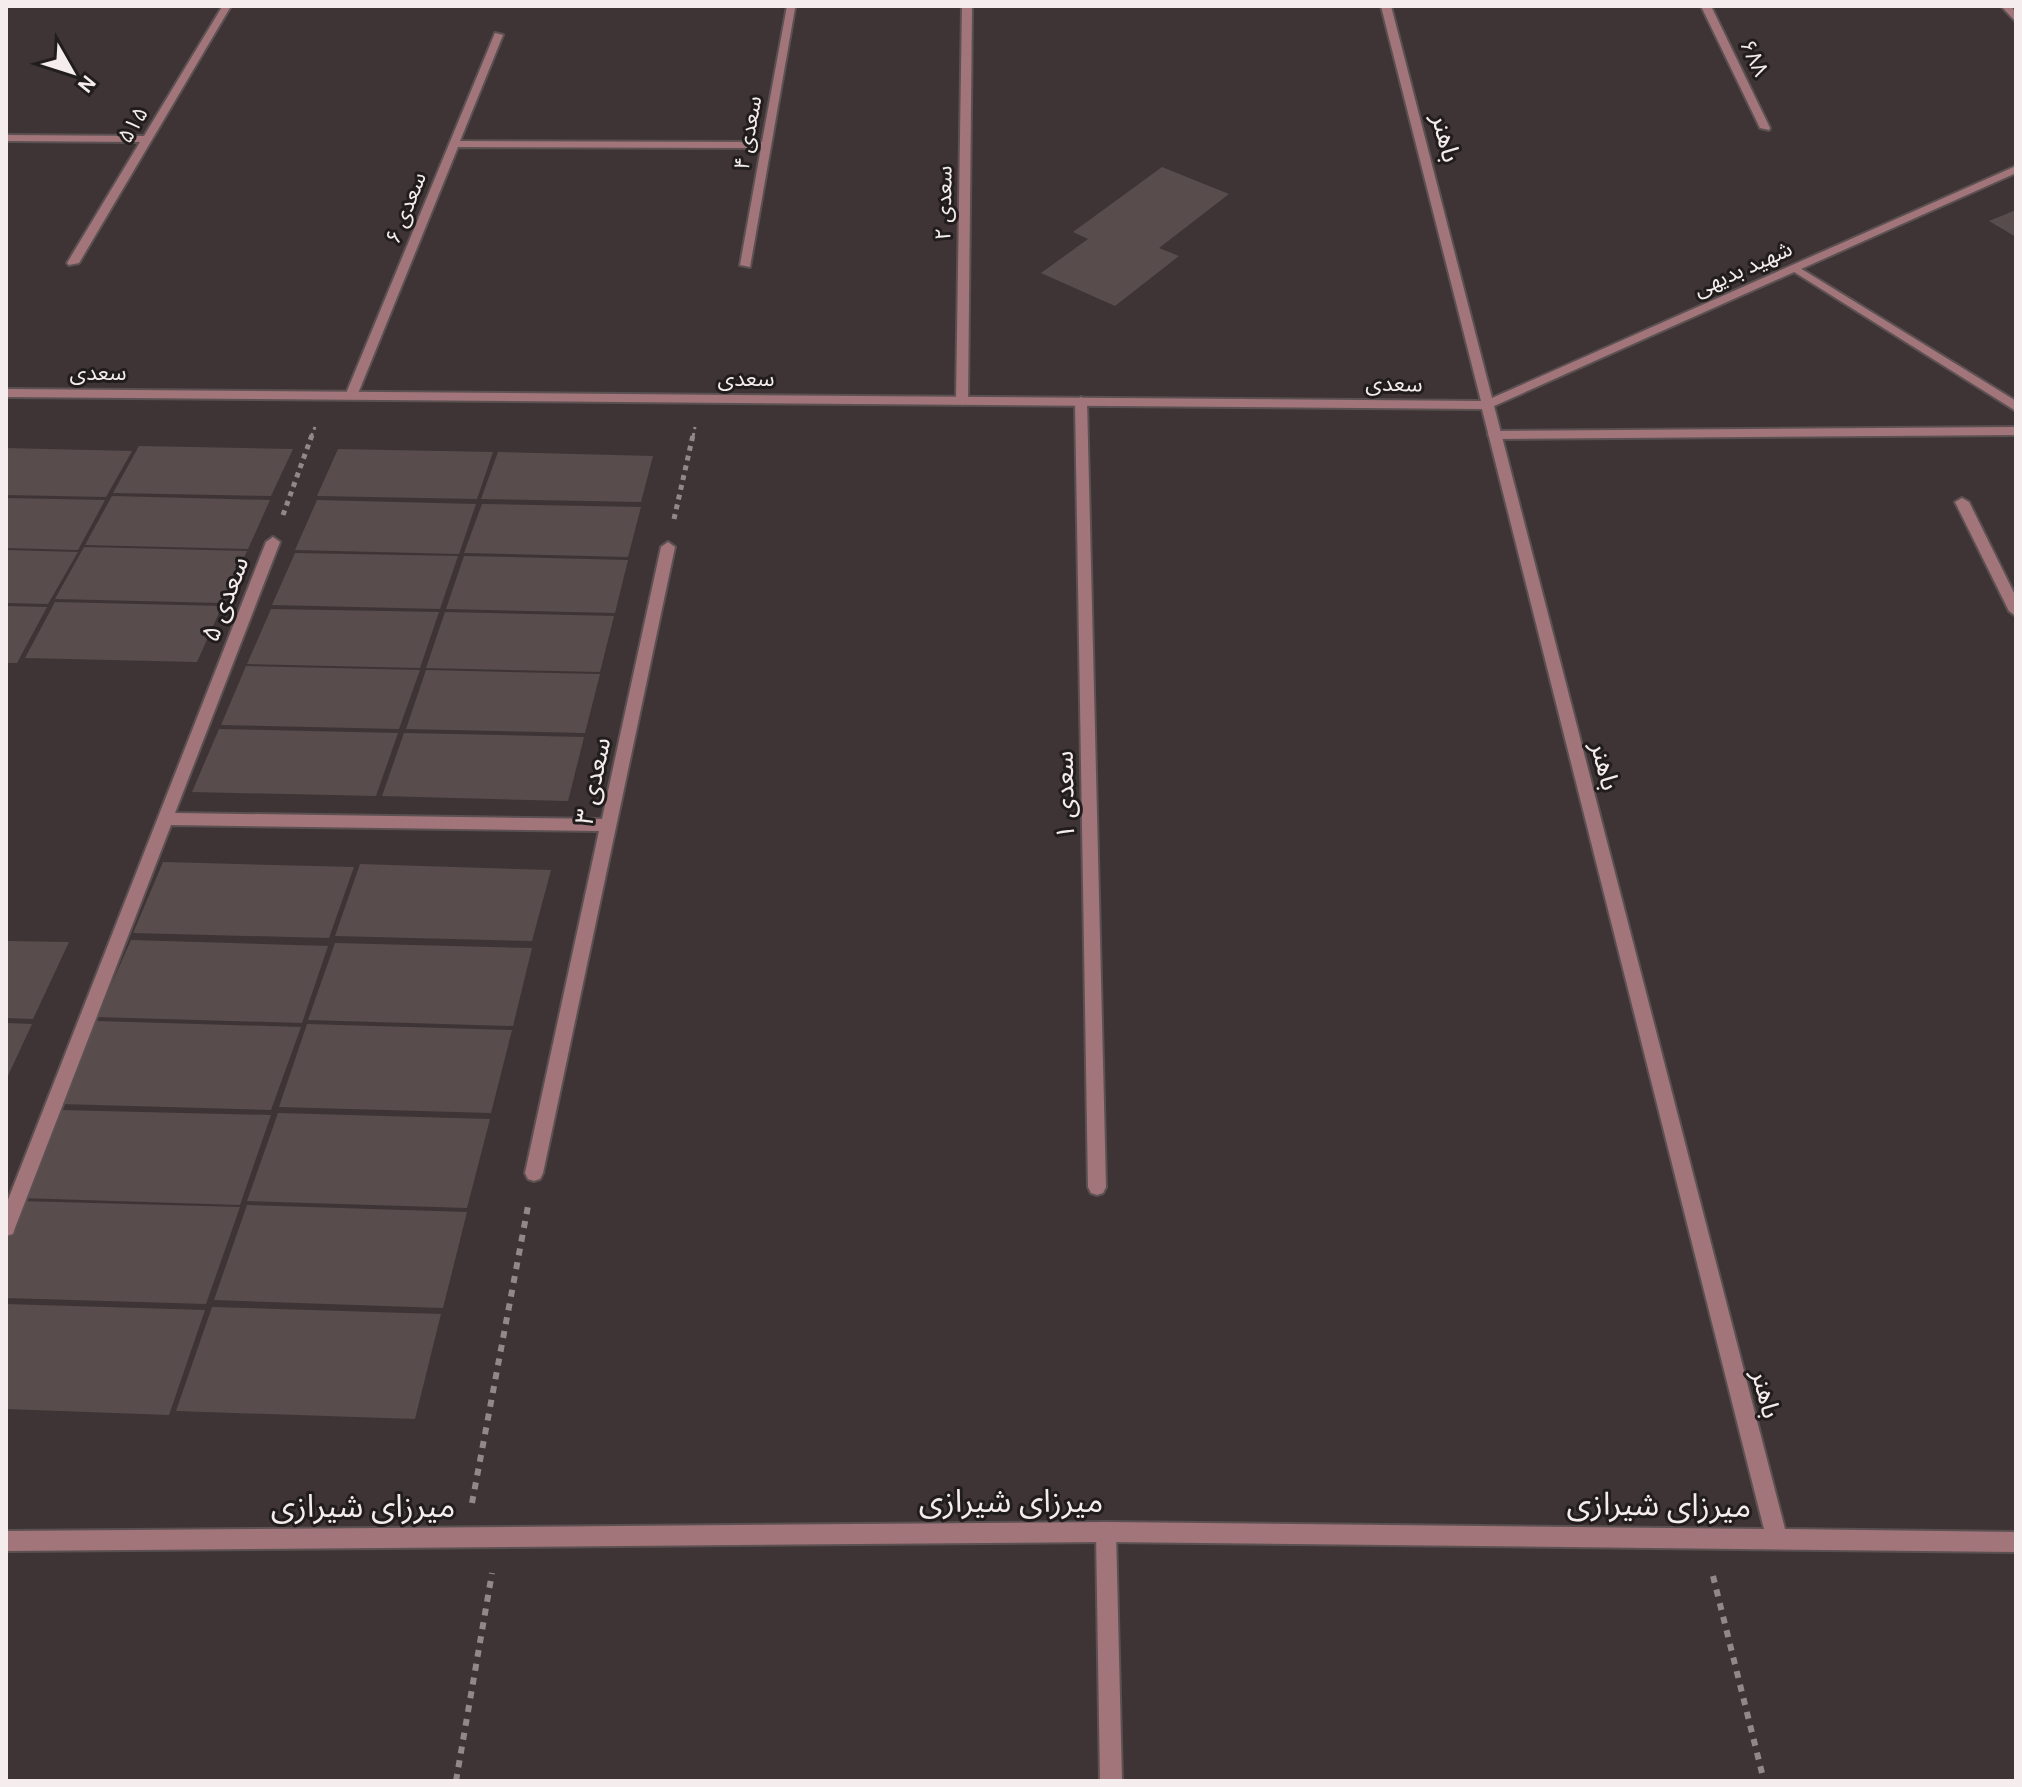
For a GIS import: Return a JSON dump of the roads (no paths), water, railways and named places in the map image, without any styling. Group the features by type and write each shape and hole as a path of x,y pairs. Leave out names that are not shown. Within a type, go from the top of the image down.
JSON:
{"street":[{"name":"سعدی ۲","path":"962,401 967,6"},
{"name":"باهنر","path":"1386,6 1777,1539"},
{"name":"۶۸۸","path":"1706,6 1765,128"},
{"path":"2006,6 2016,19"},
{"name":"۵۱۵","path":"73,263 227,7"},
{"name":"سعدی ۴","path":"746,265 790,8"},
{"name":"سعدی ۶","path":"351,396 498,35"},
{"path":"6,138 148,139"},
{"path":"453,144 767,145"},
{"name":"شهید بدیهی","path":"1486,405 2016,169"},
{"path":"1795,268 2016,407"},
{"name":"سعدی","path":"6,393 1486,405"},
{"name":"سعدی ۱","path":"1081,401 1097,1187"},
{"path":"1494,435 2016,431"},
{"path":"1962,502 2016,611"},
{"name":"سعدی ۵","path":"6,1228 273,542"},
{"name":"سعدی ۳","path":"534,1173 668,547"},
{"path":"165,819 609,825"},
{"path":"1106,1532 1111,1781"},
{"name":"میرزای شیرازی","path":"6,1541 1106,1532 2016,1542"}]}
